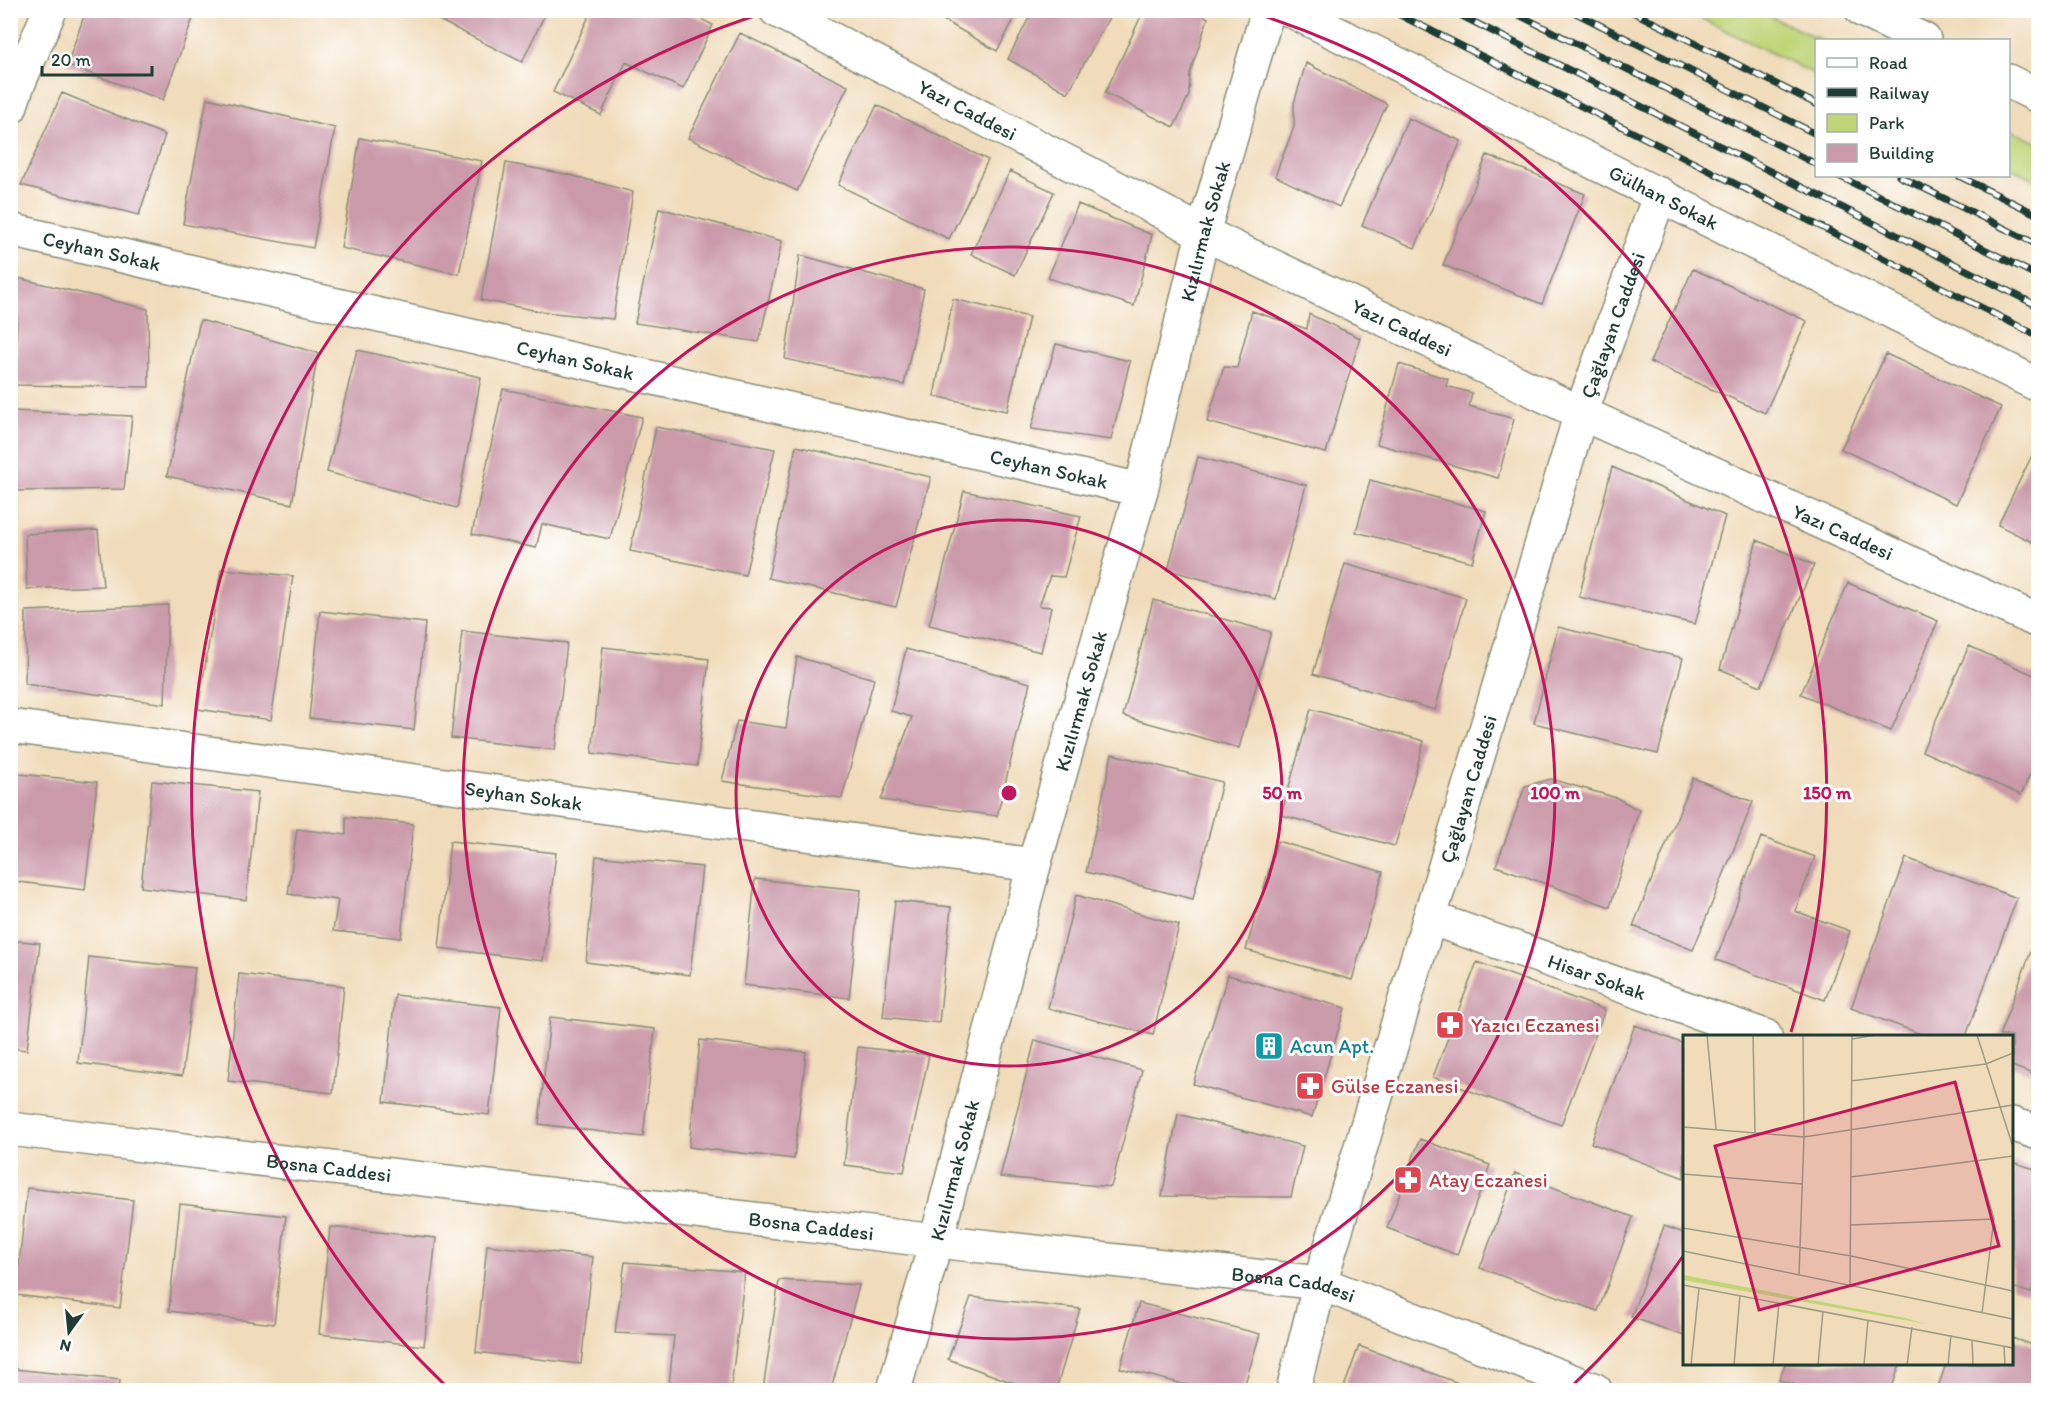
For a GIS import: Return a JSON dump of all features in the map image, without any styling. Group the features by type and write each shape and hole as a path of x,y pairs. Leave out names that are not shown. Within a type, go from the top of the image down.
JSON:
{"street":[{"path":"10,108 16,87 50,10"},
{"name":"Yazı Caddesi","path":"776,10 1203,233 1581,413 2038,621"},
{"name":"Kızılırmak Sokak","path":"894,1390 936,1241 1034,865 1141,490 1203,233 1268,10"},
{"name":"Gülhan Sokak","path":"1290,10 2038,385"},
{"path":"1874,13 1922,39"},
{"path":"2010,82 2038,96"},
{"name":"Çağlayan Caddesi","path":"1293,1390 1320,1283 1581,413 1660,194"},
{"name":"Ceyhan Sokak","path":"10,230 1141,490"},
{"name":"Seyhan Sokak","path":"10,726 1034,865"},
{"name":"Hisar Sokak","path":"1430,918 1762,1035"},
{"path":"2013,1124 2038,1133"},
{"name":"Bosna Caddesi","path":"10,1129 936,1241 1320,1283 1595,1390"}],"green space":[{"path":"1686,11 1758,11 1819,39 1815,39 1815,75"},
{"path":"2010,130 2038,143 2038,181 2010,167"}],"building":[{"path":"86,10 196,10 163,100 67,65"},
{"path":"419,10 547,10 522,62"},
{"path":"592,10 683,10 713,25 683,89 626,62 601,115 553,92"},
{"path":"939,10 1019,10 997,51 936,16"},
{"path":"1033,10 1113,10 1068,93 1008,59"},
{"path":"1144,10 1194,10 1208,18 1190,73 1189,95 1174,127 1105,93"},
{"path":"740,33 848,86 797,191 688,138"},
{"path":"1306,63 1387,104 1339,207 1275,176 1294,127 1294,103"},
{"path":"62,93 165,135 139,215 21,185"},
{"path":"207,98 335,128 313,248 183,224"},
{"path":"877,105 988,160 949,239 838,185"},
{"path":"1408,118 1461,141 1415,248 1362,225"},
{"path":"360,138 482,161 459,274 341,248"},
{"path":"1487,155 1585,194 1542,304 1443,265"},
{"path":"506,163 570,175 633,192 613,319 544,312 481,300"},
{"path":"1010,171 1054,192 1015,275 971,254"},
{"path":"1078,204 1152,235 1134,306 1048,278"},
{"path":"659,208 782,241 759,342 635,323"},
{"path":"800,255 924,289 904,385 785,359"},
{"path":"1693,269 1807,321 1765,413 1650,362"},
{"path":"18,278 148,309 149,387 15,385"},
{"path":"953,299 1029,317 1007,411 934,396"},
{"path":"1252,311 1307,329 1309,314 1360,338 1326,453 1207,422 1224,367 1237,368"},
{"path":"200,320 318,353 292,504 167,476"},
{"path":"1056,344 1130,361 1111,440 1031,429"},
{"path":"357,350 481,377 457,508 327,472"},
{"path":"1886,354 2001,407 1956,504 1841,449"},
{"path":"1399,364 1448,379 1446,386 1472,393 1469,406 1514,419 1498,478 1377,444"},
{"path":"503,389 642,417 610,539 542,524 536,548 472,534"},
{"path":"11,411 132,416 124,489 17,491"},
{"path":"656,427 775,449 745,575 630,551"},
{"path":"2038,443 2038,545 1998,525"},
{"path":"796,446 931,477 896,607 768,578"},
{"path":"1198,457 1306,485 1276,599 1168,570"},
{"path":"1612,467 1725,516 1695,624 1579,597"},
{"path":"1370,480 1486,511 1472,562 1356,532"},
{"path":"964,491 1081,516 1064,577 1050,576 1039,606 1051,607 1041,652 929,625"},
{"path":"98,530 103,586 27,589 25,534"},
{"path":"1757,540 1814,565 1761,686 1720,669"},
{"path":"1345,564 1466,598 1435,710 1313,674"},
{"path":"221,569 293,576 271,720 198,709"},
{"path":"1848,583 1938,621 1891,731 1801,694"},
{"path":"1153,600 1271,632 1239,748 1123,716"},
{"path":"168,605 165,704 25,684 26,611"},
{"path":"320,611 425,623 414,730 309,718"},
{"path":"1558,627 1683,658 1658,754 1534,723"},
{"path":"462,631 567,643 555,750 451,738"},
{"path":"1969,646 2038,677 2038,756 2021,795 1922,751"},
{"path":"603,647 709,659 697,766 592,753"},
{"path":"906,649 1030,683 997,816 881,800 912,717 891,711"},
{"path":"797,657 874,679 842,798 722,781 737,721 786,728"},
{"path":"1311,709 1424,741 1395,846 1281,815"},
{"path":"1112,754 1222,782 1193,899 1086,872"},
{"path":"10,773 97,782 85,890 10,881"},
{"path":"1693,778 1753,802 1693,950 1633,926"},
{"path":"1551,779 1617,798 1639,810 1610,907 1496,866 1525,786"},
{"path":"152,781 258,792 246,900 141,887"},
{"path":"346,817 413,824 401,938 333,931 338,900 288,894 297,829 346,835"},
{"path":"1761,837 1815,857 1795,911 1850,931 1825,1000 1716,960"},
{"path":"450,841 556,853 543,961 439,948"},
{"path":"1277,841 1383,872 1352,980 1246,950"},
{"path":"596,856 702,867 690,975 586,962"},
{"path":"1906,858 2017,898 1966,1035 1923,1035 1851,1008"},
{"path":"755,879 861,890 849,998 744,985"},
{"path":"1076,895 1179,925 1153,1035 1048,1008"},
{"path":"895,901 951,907 939,1023 883,1017"},
{"path":"10,940 40,943 27,1050 10,1048"},
{"path":"2034,943 2038,945 2038,1076 2013,1066 2013,1035 1999,1035"},
{"path":"89,957 195,968 182,1076 78,1063"},
{"path":"1477,962 1605,1010 1561,1125 1433,1077"},
{"path":"239,974 344,986 333,1093 228,1081"},
{"name":"Acun Apt.","path":"1228,975 1345,1008 1312,1117 1193,1084"},
{"path":"395,995 501,1007 489,1115 384,1102"},
{"path":"550,1017 655,1029 643,1137 539,1124"},
{"path":"1635,1025 1683,1044 1683,1178 1591,1143"},
{"path":"700,1040 806,1052 794,1159 689,1147"},
{"path":"1035,1040 1142,1070 1111,1187 1000,1177"},
{"path":"858,1047 929,1055 904,1172 844,1165"},
{"path":"1178,1114 1303,1146 1291,1197 1162,1196"},
{"path":"1420,1139 1490,1165 1457,1255 1387,1228"},
{"path":"2013,1162 2038,1170 2038,1269 2031,1293 2013,1287"},
{"path":"1515,1173 1633,1217 1598,1311 1480,1268"},
{"path":"27,1188 133,1200 120,1308 16,1295"},
{"path":"180,1204 286,1216 274,1324 169,1311"},
{"path":"1664,1226 1683,1233 1683,1336 1631,1317"},
{"path":"330,1227 436,1238 424,1346 319,1334"},
{"path":"487,1245 593,1257 581,1364 476,1352"},
{"path":"625,1262 745,1272 731,1387 669,1385 674,1336 615,1333"},
{"path":"779,1280 859,1285 831,1390 763,1390"},
{"path":"971,1297 1080,1309 1056,1390 1033,1390 948,1359"},
{"path":"1139,1303 1260,1334 1243,1390 1206,1390 1120,1368"},
{"path":"2013,1338 2038,1347 2038,1390 1937,1390 1946,1365 2013,1365"},
{"path":"1359,1346 1477,1390 1343,1390"},
{"path":"1785,1365 1900,1365 1891,1390 1813,1390 1779,1380"},
{"path":"14,1369 120,1380 119,1390 12,1390"}],"railway":[{"path":"1390,10 2038,336"},
{"path":"1450,10 2038,306"},
{"path":"1509,10 1815,163"},
{"path":"1570,10 1815,133"},
{"path":"1629,10 1815,103"},
{"path":"1841,177 2038,276"},
{"path":"1901,177 2038,245"},
{"path":"1961,177 2038,215"}],"place":[{"name":"Yazıcı Eczanesi","path":"1450,1025"},
{"name":"Acun Apt.","path":"1269,1046"},
{"name":"Gülse Eczanesi","path":"1310,1086"},
{"name":"Atay Eczanesi","path":"1408,1180"}]}
